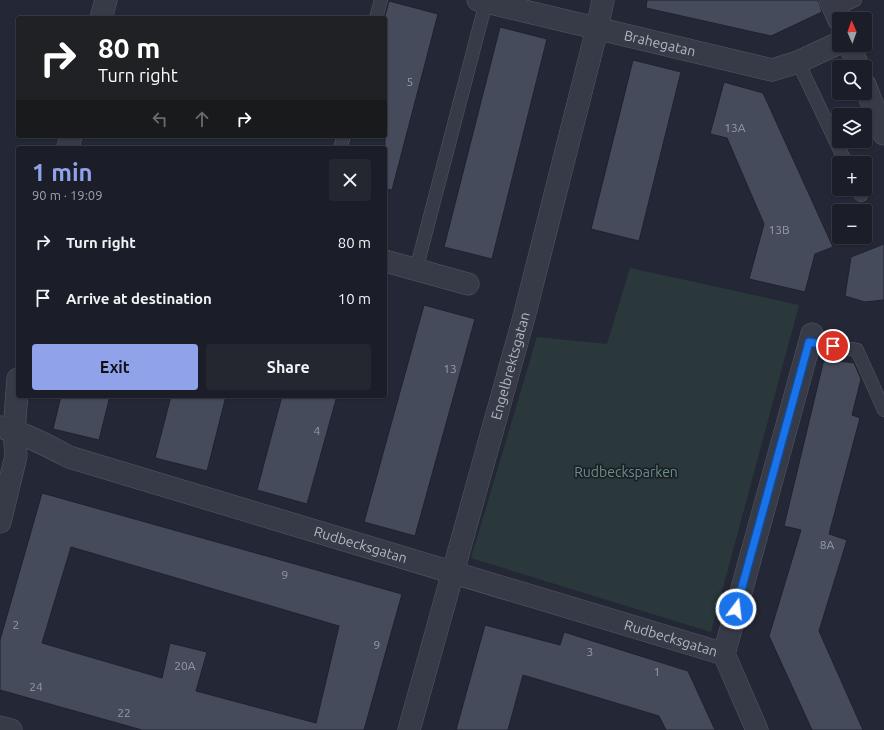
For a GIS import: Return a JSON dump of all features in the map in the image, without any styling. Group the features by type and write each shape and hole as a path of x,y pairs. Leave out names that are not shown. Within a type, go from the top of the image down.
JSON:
{"street":[{"path":"102,16 106,0"},
{"name":"Engelbrektsgatan","path":"409,730 524,317 603,0"},
{"name":"Brahegatan","path":"482,1 772,70 798,62 832,46"},
{"path":"872,94 879,104 884,134"},
{"path":"387,262 468,284"},
{"path":"757,730 724,654 810,338"},
{"path":"0,522 16,456 7,429 16,388"},
{"name":"Rudbecksgatan","path":"7,429 51,447 69,457 724,654"},
{"path":"0,727 11,730"}],"lane":[{"path":"377,16 381,0"},
{"path":"834,10 855,0"},
{"path":"416,270 482,1"},
{"path":"798,62 843,156"},
{"path":"810,338 858,350 884,410"}],"green space":[{"name":"Rudbecksparken","path":"630,268 799,305 711,632 471,558 537,337 607,344"}],"building":[{"path":"647,0 818,0 822,12 771,36 646,8"},
{"path":"389,1 438,14 392,190 387,189 387,146 385,146 385,138 387,138 387,16 385,16"},
{"path":"500,27 547,39 492,259 444,247"},
{"path":"633,60 681,72 639,241 591,229"},
{"path":"724,82 763,93 833,247 815,254 805,292 749,279 764,224 727,138 710,134"},
{"path":"884,244 884,300 865,302 845,296 851,257"},
{"path":"424,305 475,319 415,536 364,522"},
{"path":"824,359 854,363 861,379 852,415 860,418 829,534 847,540 819,631 863,730 812,730 769,636 801,530 784,526"},
{"path":"61,398 110,398 99,440 53,429"},
{"path":"170,398 225,398 207,471 155,458"},
{"path":"281,398 336,398 307,504 257,490"},
{"path":"42,493 402,594 364,730 142,730 0,690 0,640","holes":["71,547 339,626 316,723 196,691 207,652 170,643 162,678 42,643"]},
{"path":"485,625 560,645 564,632 688,671 715,730 666,730 659,716 523,675 508,730 456,730"}],"route":[{"path":"736,609 809,342 833,346"}]}
